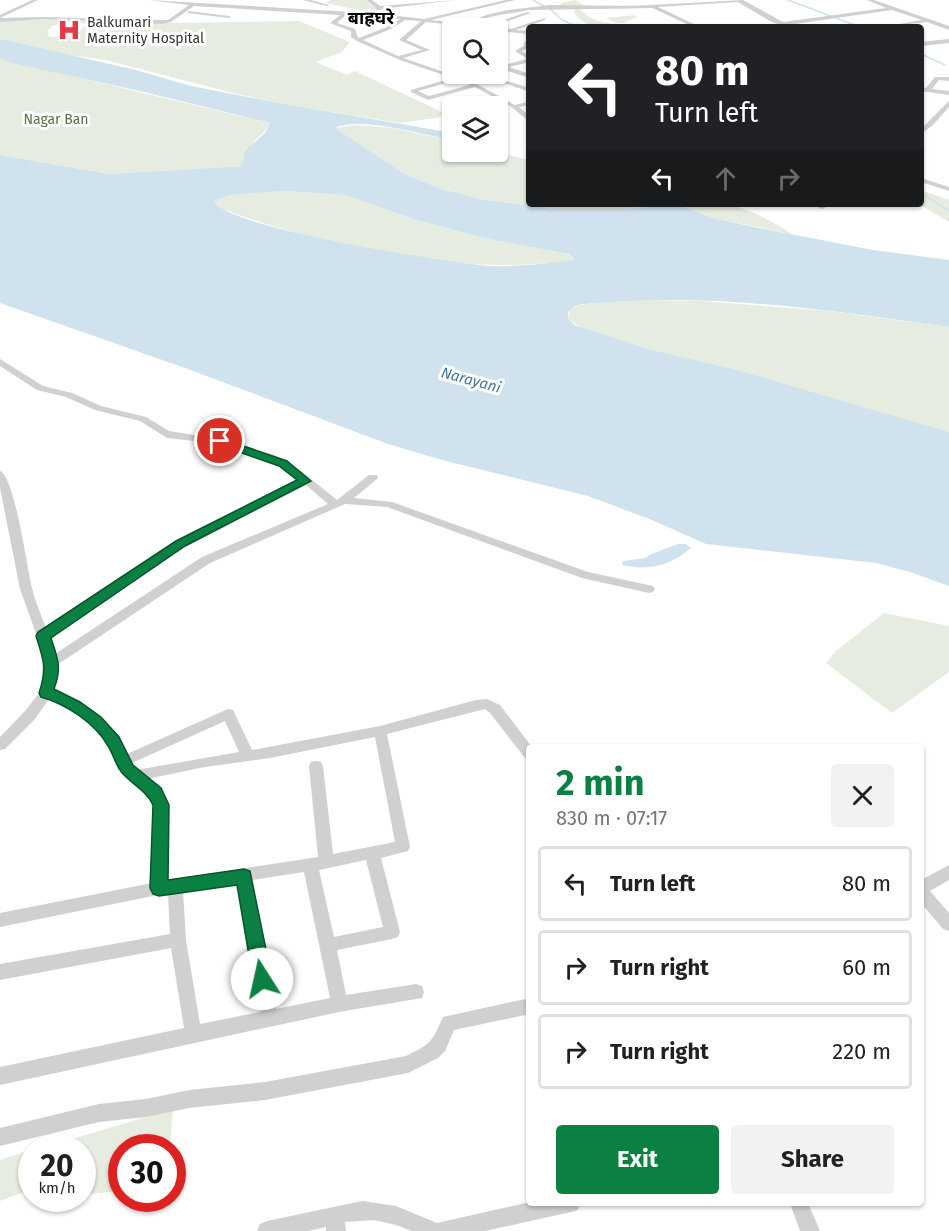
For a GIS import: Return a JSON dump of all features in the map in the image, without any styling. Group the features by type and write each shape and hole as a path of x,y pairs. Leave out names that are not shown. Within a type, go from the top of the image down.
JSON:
{"street":[{"path":"0,18 36,0"},
{"path":"150,0 194,4 251,3 344,14 442,22"},
{"path":"0,18 166,21 194,4 206,0"},
{"path":"305,0 377,15"},
{"path":"321,3 330,0"},
{"path":"369,0 379,8 380,14 377,15"},
{"path":"379,8 454,0"},
{"path":"393,16 484,0 496,4"},
{"path":"398,57 430,49 402,40 426,20 513,0 527,7"},
{"path":"666,0 678,5"},
{"path":"481,18 527,7 653,7 740,0 782,24 893,8"},
{"path":"869,0 949,28"},
{"path":"653,7 690,24"},
{"path":"182,11 229,17"},
{"path":"508,20 535,11"},
{"path":"344,14 333,23 352,30 354,36 359,40 442,74"},
{"path":"359,40 389,28 406,18"},
{"path":"528,24 543,19"},
{"path":"71,28 82,20"},
{"path":"906,24 927,21"},
{"path":"512,29 526,24"},
{"path":"508,29 526,32"},
{"path":"924,44 949,42"},
{"path":"526,46 518,53 526,56"},
{"path":"508,62 526,56"},
{"path":"508,64 526,61"},
{"path":"508,68 526,75"},
{"path":"438,72 442,71"},
{"path":"925,89 937,78 948,82 940,92"},
{"path":"442,83 413,91 428,98 491,84"},
{"path":"468,84 513,106 526,117"},
{"path":"508,84 526,89"},
{"path":"925,89 949,93"},
{"path":"924,130 949,103"},
{"path":"513,106 526,104"},
{"path":"924,181 949,189"},
{"path":"0,362 40,388 69,395 98,408 143,419 168,435 220,441 266,456 283,464 340,503 388,504 586,575 649,589"},
{"path":"0,474 8,496 26,589 52,662 52,675 46,693 30,715 0,745"},
{"path":"52,662 206,560 340,503 373,477"},
{"path":"43,636 181,544 305,481"},
{"path":"46,693 56,695 75,706 96,722 114,741 133,776 156,793 161,805 167,887 193,1034"},
{"path":"133,776 380,731 486,704 502,716 526,749"},
{"path":"124,761 228,714 248,756"},
{"path":"0,920 167,887 310,865 403,847 380,731"},
{"path":"316,766 326,862"},
{"path":"328,945 392,932 372,853"},
{"path":"310,865 339,1004"},
{"path":"924,888 949,872"},
{"path":"244,876 270,1020"},
{"path":"924,894 949,924"},
{"path":"0,972 178,939"},
{"path":"0,1076 339,1004 416,992"},
{"path":"0,1137 99,1113 146,1108 189,1099 265,1091 408,1064 432,1052 439,1045 449,1023 526,1007"},
{"path":"441,1231 557,1206"},
{"path":"800,1206 810,1231"},
{"path":"267,1231 336,1223 356,1210 400,1214 432,1231"}],"green space":[{"path":"331,0 368,0 378,7 377,14 325,3"},
{"path":"575,0 587,7 672,4 665,0 673,4 653,7 688,24 652,8 580,9 591,18 611,24 589,24 574,13 575,9 560,6 562,5 560,3"},
{"path":"636,15 637,17 625,22 630,24 614,23 606,18"},
{"path":"0,20 171,23 299,21 350,42 342,52 315,62 347,75 355,71 442,112 441,117 399,123 296,106 237,94 105,60 56,53 0,39","holes":["70,22 87,24 69,36 47,36 49,34 47,30 53,28 49,27"]},
{"name":"Nagar Ban","path":"0,59 270,123 247,151 242,166 109,174 0,155"},
{"path":"357,125 392,128 442,139 442,162 508,162 508,155 526,159 526,205 480,199 438,188 405,174 335,128"},
{"path":"286,191 345,195 413,219 488,239 569,254 575,259 555,263 497,265 416,258 334,243 294,232 220,208 214,201 230,195"},
{"path":"924,191 949,200 949,222 924,207"},
{"path":"539,207 644,207 554,209"},
{"path":"684,207 737,207 762,216 792,234 713,218"},
{"path":"633,300 703,301 828,311 949,327 949,432 651,350 596,333 568,319 570,309 579,305"},
{"path":"884,613 949,626 949,672 892,713 826,663 836,651"},
{"path":"173,1109 171,1134 108,1134 108,1192 96,1193 96,1134 89,1134"},
{"path":"18,1154 18,1194 0,1201 0,1160"}],"water":[{"name":"Narayani","path":"0,39 136,70 191,86 442,131 442,138 376,125 346,125 335,128 405,174 438,188 480,199 554,209 684,207 713,218 759,228 873,250 949,260 949,327 775,305 688,300 584,304 573,307 569,311 568,319 575,325 651,350 736,370 949,432 949,586 876,563 706,544 652,520 588,496 442,460 388,444 185,368 0,303 0,155 109,174 242,166 245,151 265,133 270,123 0,59","holes":["286,191 345,195 413,219 488,239 569,254 575,259 518,266 489,266 388,251 341,243 256,222 227,211 214,201 230,195"]},
{"path":"678,544 685,544 691,548 667,563 650,567 622,565 623,561 646,558"}],"waterway":[{"path":"533,0 544,6"},
{"path":"788,0 852,24"},
{"path":"549,8 562,20 572,24"},
{"path":"924,55 945,65"},
{"path":"924,195 949,211"}],"place":[{"name":"Balkumari Maternity Hospital","path":"69,30"}],"district":[{"name":"बाह्रघरे","path":"371,18"}],"route":[{"path":"220,441 283,464 305,481 251,506 181,544 43,636 52,662 52,675 46,693 56,695 75,706 106,731 114,741 127,769 156,793 161,805 159,888 244,876 262,979"}]}
